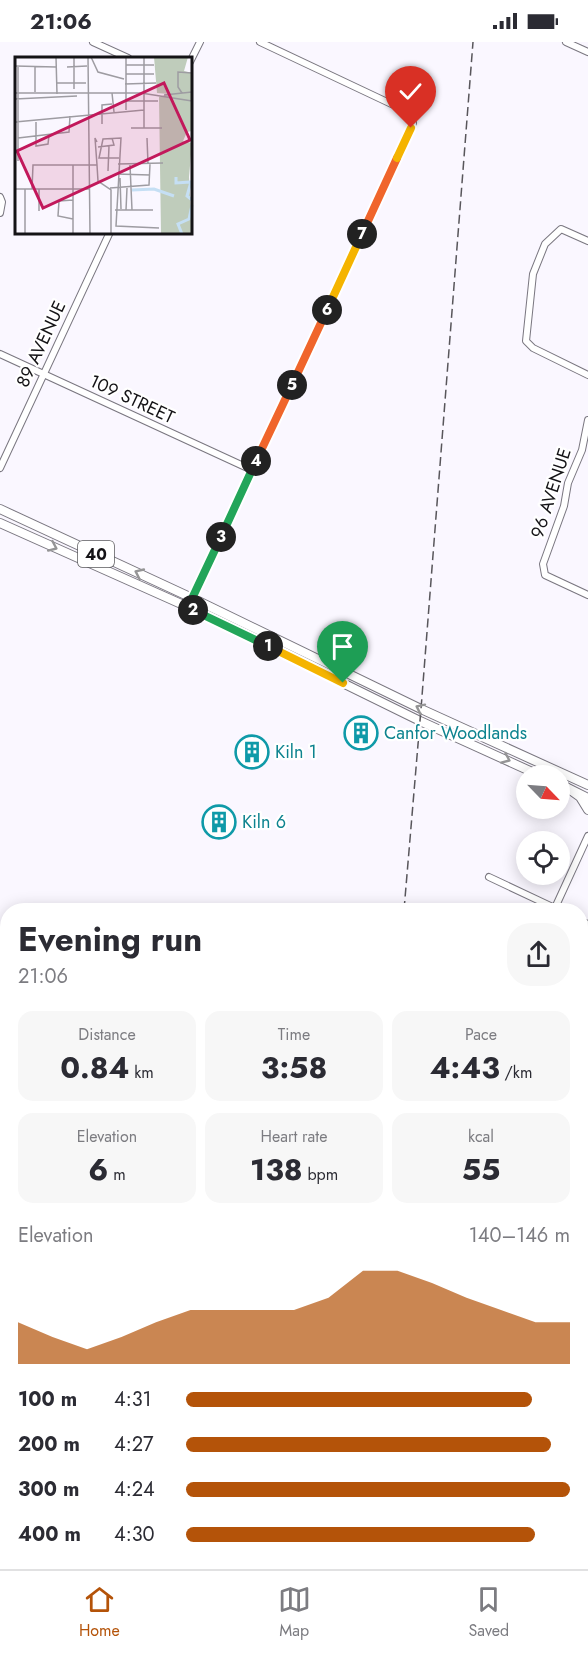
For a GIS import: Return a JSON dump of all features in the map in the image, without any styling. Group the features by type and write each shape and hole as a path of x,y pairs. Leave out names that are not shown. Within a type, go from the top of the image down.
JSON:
{"main road":[{"name":"40","path":"0,509 588,785"},
{"name":"40","path":"0,522 188,607 420,721 517,765"},
{"path":"570,789 588,798"},
{"path":"570,791 580,797 588,810"}],"street":[{"path":"93,42 126,57"},
{"path":"192,58 200,42"},
{"path":"188,607 413,123 410,115 402,109 260,42"},
{"path":"567,42 588,52"},
{"path":"0,197 2,202 0,213"},
{"path":"588,241 561,229 545,244 533,274 526,340 533,348 588,375"},
{"name":"89 AVENUE","path":"0,468 109,234"},
{"name":"109 STREET","path":"0,354 252,470"},
{"name":"96 AVENUE","path":"588,420 582,450 568,483 564,506 543,564 546,575 588,595"},
{"path":"559,903 588,836"},
{"path":"489,877 542,903"}],"railway":[{"path":"405,903 473,42"}],"place":[{"name":"Canfor Woodlands","path":"361,733"},
{"name":"Kiln 1","path":"252,752"},
{"name":"Kiln 6","path":"219,822"}],"route":[{"path":"343,683 188,607 411,128"}]}
